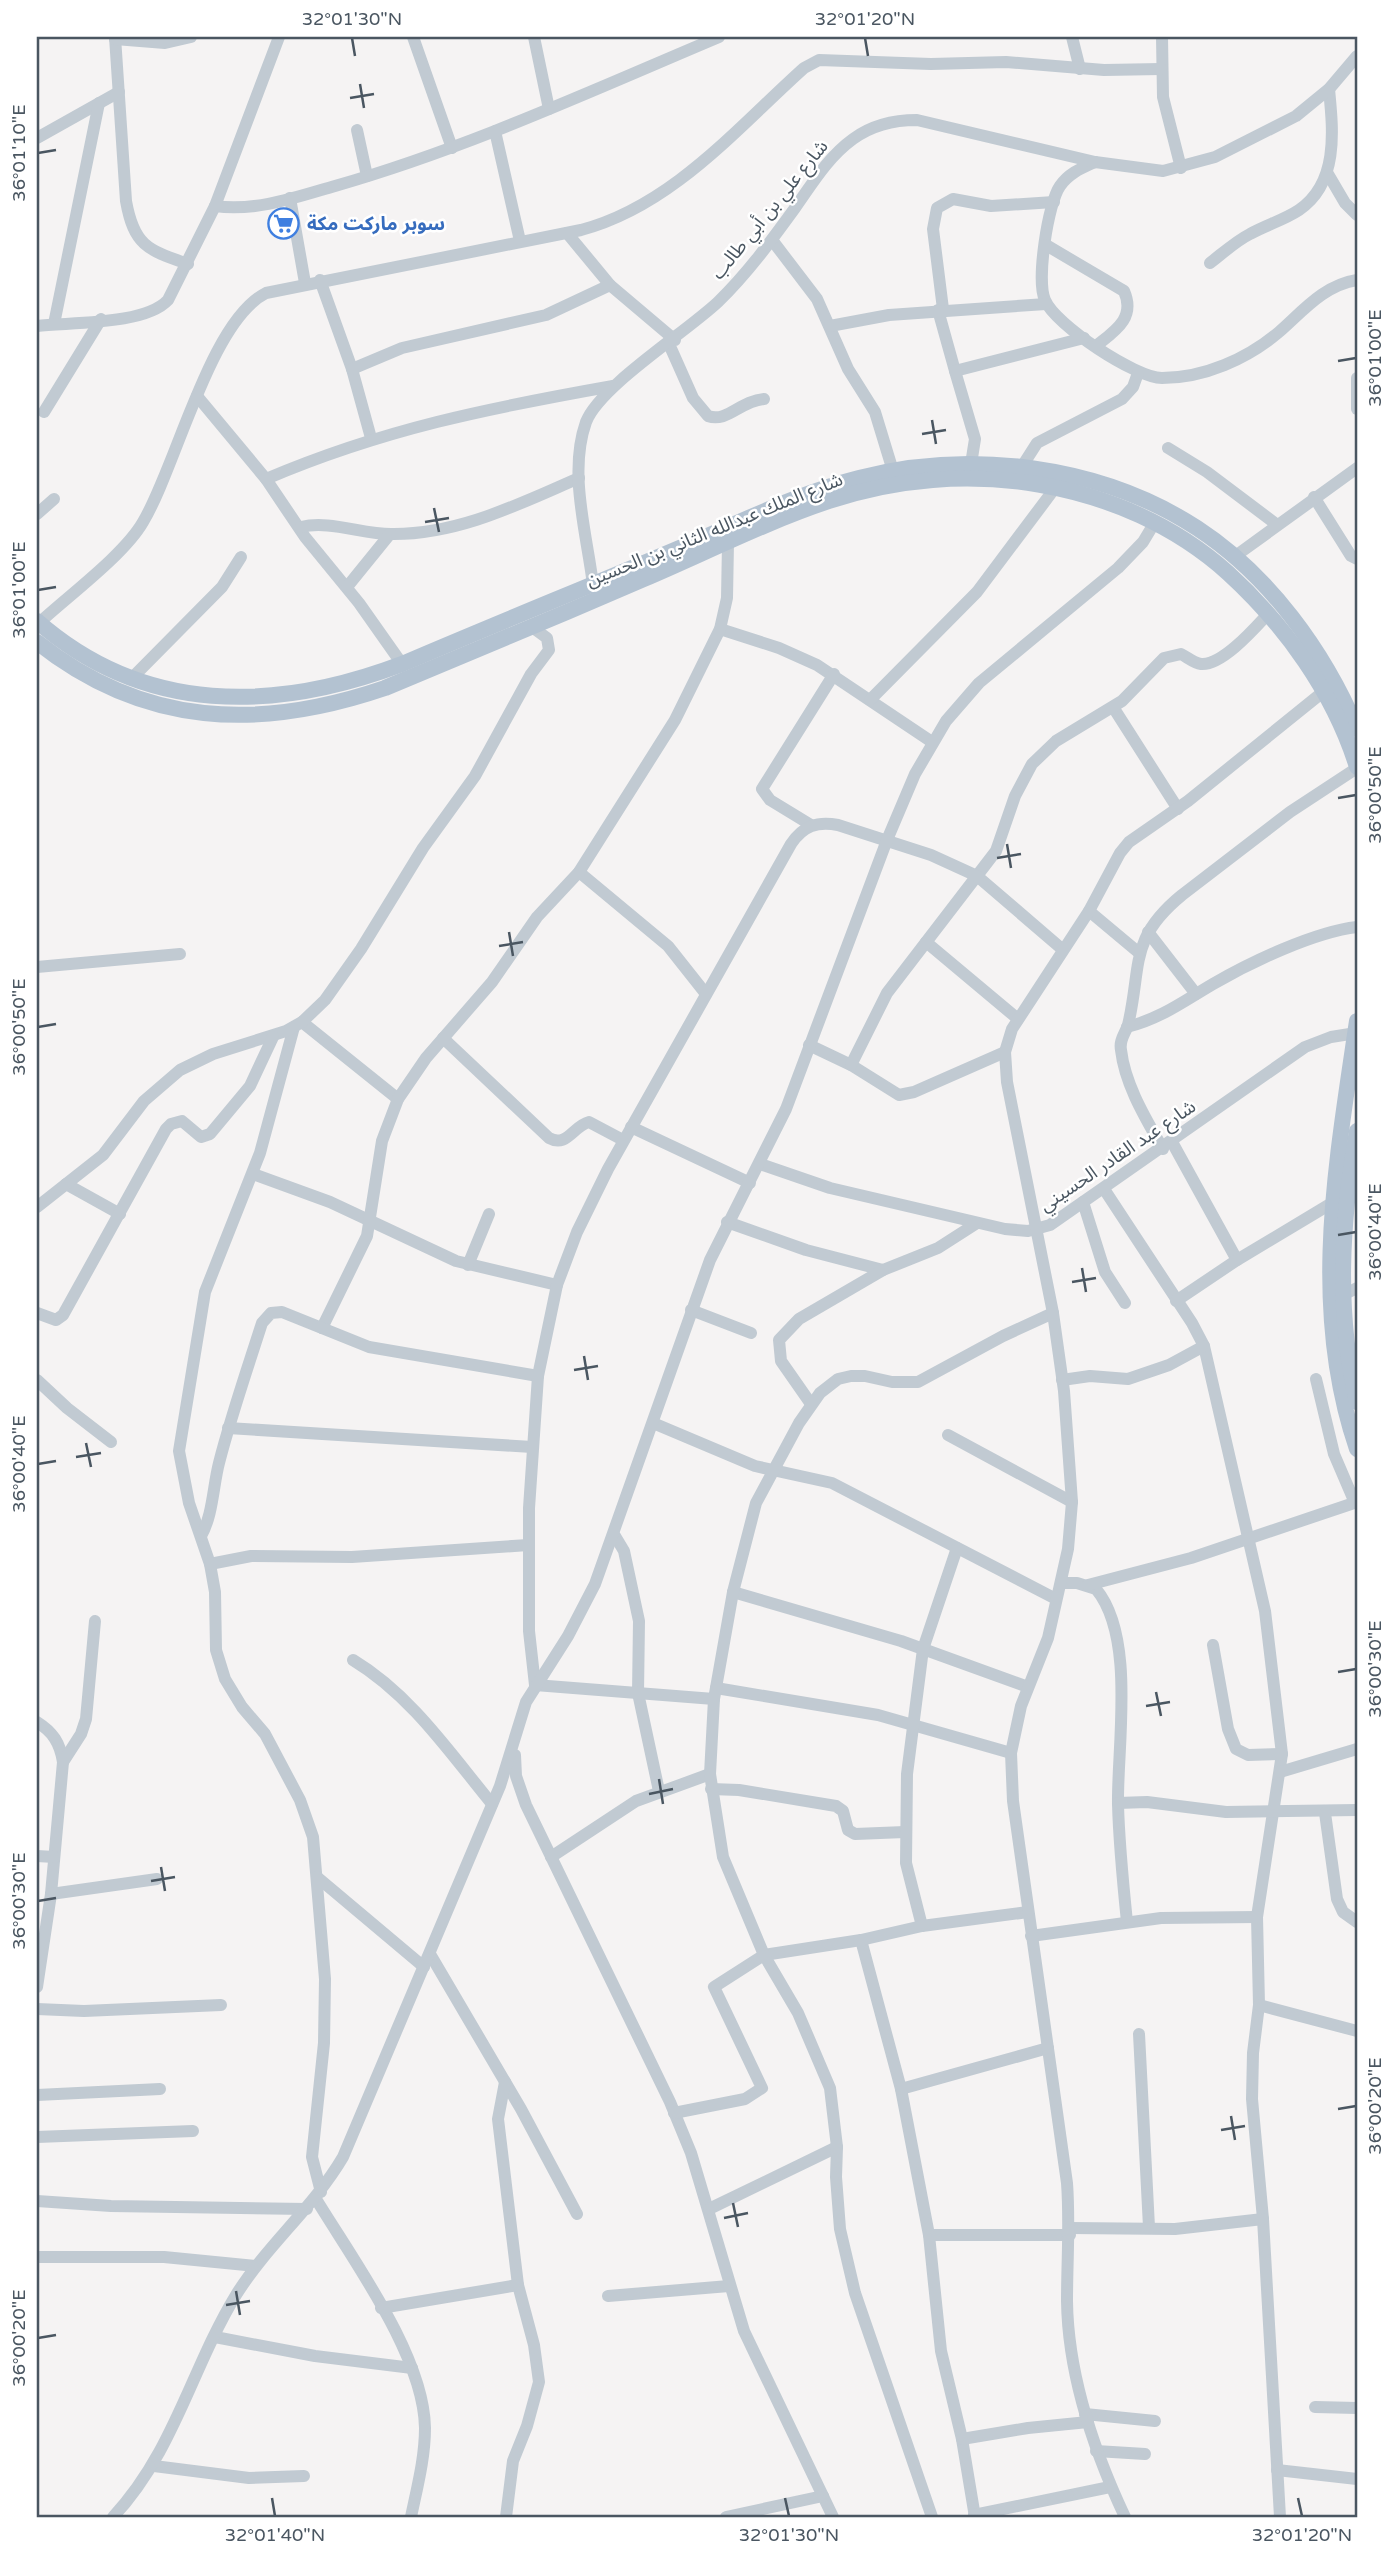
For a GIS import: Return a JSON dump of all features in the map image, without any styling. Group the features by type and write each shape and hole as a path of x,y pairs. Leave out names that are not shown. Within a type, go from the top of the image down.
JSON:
{"main road":[{"name":"شارع الملك عبدالله الثاني بن الحسين","path":"37,642 80,672 133,696 209,714 257,716 302,711 369,693 532,627 728,543 752,525 840,483 893,471 971,464 1021,468 1067,476 1115,490 1179,518 1211,548 1295,648 1343,727 1357,768"},
{"name":"شارع الملك عبدالله الثاني بن الحسين","path":"38,622 74,648 134,677 197,695 253,699 338,685 402,664 593,585 752,525 829,501 918,481 981,479 1055,488 1092,498 1156,522 1234,557 1304,634 1352,702 1357,729"},
{"path":"1356,1027 1332,1203 1329,1250 1332,1332 1339,1382 1357,1449"},
{"path":"1357,1131 1347,1347 1357,1402"}],"street":[{"path":"188,264 155,253 144,246 132,228 127,201 115,38 164,43 191,37"},
{"path":"37,326 142,315 160,308 188,264 215,206 279,37"},
{"path":"412,37 452,148"},
{"path":"534,37 550,109"},
{"path":"215,206 247,206 290,198 452,148 719,37"},
{"path":"1072,37 1080,69"},
{"path":"1162,37 1163,97 1181,168"},
{"name":"شارع علي بن أبي طالب","path":"593,585 579,478 581,445 587,421 597,402 672,342 734,286 772,240 830,160 853,139 887,123 930,122 1095,162 1146,171 1181,168 1215,157 1296,116 1329,89 1357,55"},
{"path":"38,622 125,545 143,523 197,397 245,307 266,293 320,280 567,233 610,221 684,177 720,148 804,68 819,60 931,64 1006,62 1080,69 1161,69"},
{"path":"1210,262 1247,235 1303,208 1328,174 1332,141 1329,89"},
{"path":"37,138 119,92"},
{"path":"54,324 99,103"},
{"path":"357,130 367,176"},
{"path":"495,131 520,241"},
{"path":"1095,162 1069,176 1060,185 1054,202 1041,283 1046,304 1084,338 1138,373 1162,378 1196,373 1239,358 1277,334 1327,290 1357,280"},
{"path":"1328,174 1345,203 1357,215"},
{"path":"290,198 305,283"},
{"path":"971,464 975,439 941,310 933,229 937,208 953,199 991,206 1054,202"},
{"path":"567,233 610,285 672,342 693,398 708,416 719,418 747,401 764,399"},
{"path":"772,240 809,286 830,326 848,369 875,412 893,471"},
{"path":"1046,244 1124,292 1129,311 1125,320 1096,346"},
{"path":"320,280 352,369 371,438"},
{"path":"352,369 402,348 547,315 610,285"},
{"path":"830,326 863,318 941,310 1046,304"},
{"path":"44,412 101,319"},
{"path":"955,371 1084,338"},
{"path":"1021,468 1037,443 1122,399 1133,387 1138,373"},
{"path":"1357,378 1357,409"},
{"path":"266,479 371,438 440,419 614,386"},
{"path":"197,397 266,479 309,542 347,587 402,664"},
{"path":"1168,448 1207,472 1276,524"},
{"path":"1234,557 1276,524 1357,468"},
{"path":"301,527 390,534 430,531 471,523 579,478"},
{"path":"870,700 977,592 1055,488"},
{"path":"1314,497 1351,556 1357,559"},
{"path":"37,514 54,499"},
{"path":"113,2517 154,2466 215,2337 256,2266 319,2195 344,2157 492,1804 536,1685 568,1636 595,1584 615,1536 691,1310 727,1222 760,1164 786,1109 887,840 932,742 979,683 1118,568 1143,542 1156,522"},
{"path":"347,587 390,534"},
{"path":"322,1328 356,1260 371,1221 382,1141 398,1099 443,1038 492,982 537,916 579,872 675,720 720,629 727,598 728,543"},
{"path":"134,677 222,587 241,557"},
{"path":"851,1065 880,1005 996,851 1015,796 1032,764 1056,741 1113,707 1164,658 1181,654 1197,663 1209,663 1249,635 1268,614"},
{"path":"37,1207 103,1155 144,1101 180,1070 213,1054 273,1037 298,1025 325,1000 346,972 423,848 475,776 527,680 549,650 547,638 532,627"},
{"path":"720,629 779,648 834,674 932,742"},
{"path":"811,825 770,800 762,789 834,674"},
{"path":"1125,2517 1096,2451 1086,2418 1067,2302 1070,2231 1048,2048 1013,1801 1011,1753 1028,1687 1048,1638 1060,1583 1072,1502 1062,1380 1053,1313 1007,1082 1005,1052 1018,1019 1089,911 1120,853 1129,842 1178,809 1323,692"},
{"path":"1113,707 1178,809"},
{"path":"1237,1260 1168,1146 1142,1112 1124,1065 1120,1046 1127,1027 1138,952 1148,932 1175,901 1290,812 1357,768"},
{"path":"536,1685 529,1631 528,1545 532,1447 538,1376 557,1285 577,1232 623,1140 797,835 811,825 825,822 931,855 977,876 1062,949"},
{"path":"579,872 668,946 706,993"},
{"path":"1089,911 1138,952"},
{"path":"1127,1027 1156,1019 1196,994 1265,958 1324,935 1357,927"},
{"path":"1148,932 1196,994"},
{"path":"926,942 1018,1019"},
{"path":"37,967 180,954"},
{"path":"298,1025 398,1099"},
{"path":"298,1025 253,1174 205,1292 180,1433 181,1470 210,1564 215,1592 216,1650 225,1679 242,1707 265,1734 300,1800 313,1837 325,1979 324,2043 312,2157 319,2195 406,2351 421,2396 425,2425 423,2459 411,2517"},
{"name":"شارع عبد القادر الحسيني","path":"760,1164 830,1188 978,1223 1019,1231 1036,1230 1050,1225 1168,1146 1305,1047 1356,1027"},
{"path":"37,1313 51,1320 63,1315 171,1124 182,1121 201,1137 210,1134 250,1086 273,1037"},
{"path":"443,1038 549,1138 564,1140 576,1128 589,1122 623,1140"},
{"path":"809,1045 851,1065 893,1093 906,1094 1005,1052"},
{"path":"631,1127 750,1183"},
{"path":"253,1174 371,1221 468,1265 557,1285"},
{"path":"66,1184 120,1214"},
{"path":"1104,1189 1204,1346 1265,1611 1282,1754 1257,1917 1259,2005 1252,2053 1252,2099 1263,2220 1280,2517"},
{"path":"1083,1202 1105,1272 1125,1303"},
{"path":"1176,1301 1237,1260 1332,1203"},
{"path":"468,1265 489,1214"},
{"path":"727,1222 806,1250 883,1270"},
{"path":"811,1404 781,1361 779,1340 799,1320 883,1270 938,1248 978,1223"},
{"path":"691,1310 751,1333"},
{"path":"201,1535 209,1518 211,1493 228,1428 266,1316 282,1312 369,1347 397,1354 538,1376"},
{"path":"932,2517 855,2293 840,2229 835,2177 837,2147 830,2088 818,2056 780,1979 764,1955 723,1857 710,1774 715,1693 733,1592 753,1513 811,1404 838,1379 865,1376 892,1382 918,1382 1003,1336 1053,1313"},
{"path":"1062,1380 1090,1376 1128,1380 1169,1366 1204,1346"},
{"path":"1060,1583 1088,1585 1250,1539 1356,1503 1334,1454 1316,1379"},
{"path":"37,1380 66,1408 111,1442"},
{"path":"653,1423 744,1462 832,1483 1056,1600"},
{"path":"228,1428 532,1447"},
{"path":"948,1435 1072,1502"},
{"path":"615,1536 624,1551 639,1621 638,1693 659,1791"},
{"path":"210,1564 251,1556 352,1557 528,1545"},
{"path":"922,1926 906,1863 905,1832 914,1725 923,1649 957,1548"},
{"path":"1088,1585 1104,1598 1110,1612 1119,1664 1122,1716 1118,1802 1127,1922"},
{"path":"733,1592 873,1632 1028,1687"},
{"path":"63,1762 75,1747 86,1719 95,1621"},
{"path":"1213,1645 1228,1728 1236,1749 1248,1755 1282,1754"},
{"path":"353,1660 390,1685 492,1804"},
{"path":"536,1685 638,1693 715,1693 840,1707 1011,1753"},
{"path":"37,1723 54,1736 61,1748 63,1762 51,1894 37,1987"},
{"path":"514,1748 516,1776 522,1795 674,2113 709,2209 744,2332 833,2517"},
{"path":"1280,1772 1357,1749"},
{"path":"551,1857 614,1813 659,1791 710,1774"},
{"path":"711,1789 740,1790 836,1806 843,1811 848,1830 855,1834 905,1832"},
{"path":"1118,1802 1147,1802 1226,1812 1325,1813 1357,1810"},
{"path":"1325,1813 1337,1899 1343,1912 1357,1922"},
{"path":"37,1856 54,1857"},
{"path":"317,1877 425,1967"},
{"path":"51,1894 157,1879"},
{"path":"674,2113 745,2099 762,2088 714,1987 764,1955 861,1940 922,1926 1028,1912"},
{"path":"1031,1936 1127,1922 1210,1916 1257,1917"},
{"path":"861,1940 901,2089 929,2235 941,2351 962,2439 974,2516 1111,2487"},
{"path":"430,1954 505,2082 577,2214"},
{"path":"37,2009 84,2011 220,2005"},
{"path":"1259,2005 1357,2031"},
{"path":"1139,2034 1149,2227"},
{"path":"901,2089 1048,2048"},
{"path":"505,2082 499,2119 518,2285 534,2345 538,2382 527,2426 513,2461 506,2517"},
{"path":"37,2095 160,2090"},
{"path":"37,2137 193,2131"},
{"path":"709,2209 837,2147"},
{"path":"37,2201 111,2206 307,2209"},
{"path":"929,2235 1210,2227 1263,2220"},
{"path":"37,2257 164,2257 256,2266"},
{"path":"381,2308 518,2285"},
{"path":"608,2296 729,2286"},
{"path":"215,2337 315,2356 412,2368"},
{"path":"1315,2407 1357,2408"},
{"path":"962,2439 1086,2418 1154,2421"},
{"path":"1096,2451 1145,2454"},
{"path":"154,2466 249,2478 304,2476"},
{"path":"1277,2470 1357,2479"},
{"path":"726,2517 822,2496"}],"place":[{"name":"سوبر ماركت مكة","path":"284,223"}]}
